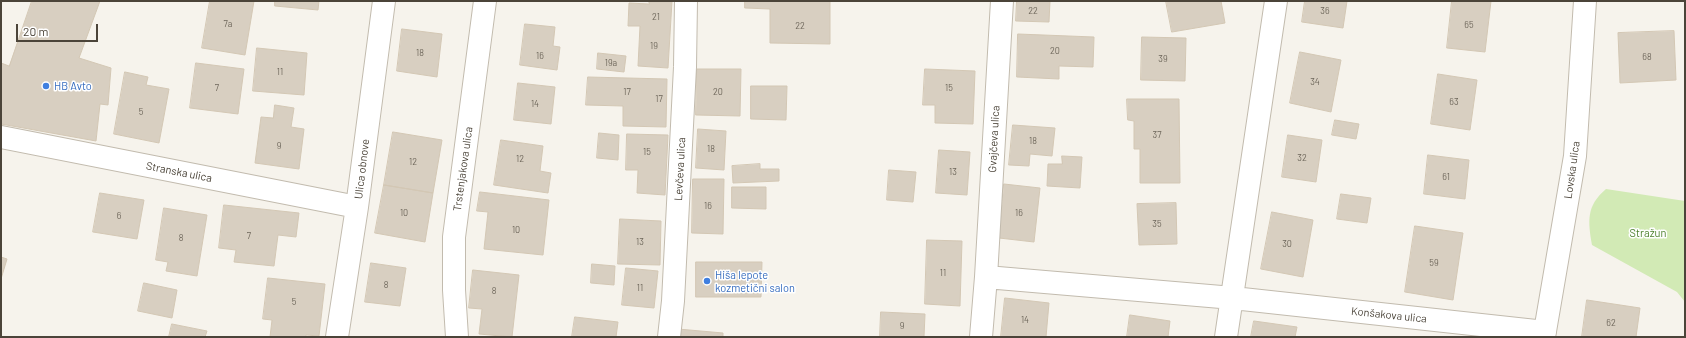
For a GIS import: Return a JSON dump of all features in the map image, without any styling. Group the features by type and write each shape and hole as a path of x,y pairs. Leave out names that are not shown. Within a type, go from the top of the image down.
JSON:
{"street":[{"name":"Ulica obnove","path":"337,337 357,207 384,1"},
{"name":"Trstenjakova ulica","path":"457,337 454,290 454,237 485,1"},
{"name":"Levčeva ulica","path":"668,337 673,301 684,75 686,1"},
{"name":"Gvajčeva ulica","path":"981,337 986,277 1002,1"},
{"path":"1226,337 1276,1"},
{"name":"Lovska ulica","path":"1545,334 1575,156 1585,1"},
{"name":"Stranska ulica","path":"1,137 357,207"},
{"path":"986,277 1233,298"},
{"name":"Konšakova ulica","path":"1233,298 1545,334"}],"green space":[{"name":"Stražun","path":"1606,189 1685,201 1685,302 1677,292 1592,245 1589,221 1590,214 1599,195"}],"building":[{"path":"32,1 100,1 79,58 111,68 108,105 100,104 96,141 1,124 1,63 9,66"},
{"path":"210,1 254,1 245,55 202,48"},
{"path":"275,1 319,1 318,10 275,6"},
{"path":"649,1 672,1 668,68 638,66 640,26 628,26 629,3 649,4"},
{"path":"745,1 830,1 830,44 770,43 770,9 745,8"},
{"path":"1017,1 1050,1 1049,22 1016,21"},
{"path":"1166,1 1221,1 1225,23 1172,32"},
{"path":"1305,1 1347,1 1343,28 1302,22"},
{"path":"1452,1 1491,1 1485,52 1447,48"},
{"path":"525,24 555,27 553,46 560,47 557,70 520,65"},
{"path":"402,29 442,34 437,77 397,71"},
{"path":"1674,31 1676,80 1620,83 1618,33"},
{"path":"1018,34 1094,37 1093,67 1059,66 1059,79 1017,77"},
{"path":"1142,37 1186,38 1185,81 1141,80"},
{"path":"257,48 307,53 304,95 253,91"},
{"path":"1300,52 1341,60 1331,112 1290,103"},
{"path":"598,53 626,56 624,72 597,69"},
{"path":"196,63 244,69 238,114 190,108"},
{"path":"697,69 741,69 740,116 696,115"},
{"path":"925,69 975,71 973,124 935,123 935,105 923,105"},
{"path":"125,72 148,77 146,85 169,89 159,143 114,134"},
{"path":"1438,74 1477,80 1470,130 1431,124"},
{"path":"588,77 667,79 666,127 623,126 623,106 586,105"},
{"path":"518,83 555,87 551,124 514,120"},
{"path":"751,86 787,86 786,120 751,119"},
{"path":"1127,99 1179,99 1180,183 1140,183 1140,149 1134,149 1134,121 1128,120"},
{"path":"275,105 294,108 291,127 304,129 299,169 255,163 261,117 273,118"},
{"path":"1335,120 1359,124 1356,139 1332,135"},
{"path":"1013,125 1055,128 1052,156 1030,154 1029,166 1009,165"},
{"path":"698,129 726,131 724,170 696,168"},
{"path":"393,132 442,140 433,193 384,185"},
{"path":"599,133 619,135 618,160 597,158"},
{"path":"627,134 668,135 665,195 637,193 638,170 626,170"},
{"path":"1288,135 1322,140 1316,182 1282,177"},
{"path":"501,140 543,146 540,171 551,173 548,193 494,185"},
{"path":"939,150 970,152 967,195 936,193"},
{"path":"1428,155 1469,160 1465,199 1424,194"},
{"path":"1062,156 1082,157 1080,188 1047,186 1048,164 1062,164"},
{"path":"760,164 760,169 779,169 779,181 733,183 732,166"},
{"path":"889,170 916,172 913,202 887,200"},
{"path":"693,179 724,179 723,234 692,233"},
{"path":"1004,184 1040,188 1034,242 999,238"},
{"path":"384,185 433,193 425,242 375,233"},
{"path":"732,187 766,187 766,209 732,208"},
{"path":"480,192 549,200 543,255 484,249 488,212 477,211"},
{"path":"100,193 144,200 137,239 93,232"},
{"path":"1341,194 1371,198 1367,223 1337,219"},
{"path":"1176,203 1177,244 1139,245 1137,204"},
{"path":"224,205 299,213 296,237 278,235 274,266 234,262 236,250 219,248"},
{"path":"164,208 207,215 197,276 166,271 168,262 156,260"},
{"path":"1272,212 1313,220 1303,277 1261,269"},
{"path":"620,219 661,221 660,265 618,264"},
{"path":"1415,226 1463,233 1453,300 1405,292"},
{"path":"927,240 962,241 960,306 925,304"},
{"path":"1,257 7,259 1,279"},
{"path":"696,262 762,262 761,297 696,297"},
{"path":"371,263 406,268 400,306 365,302"},
{"path":"592,264 615,266 614,285 591,283"},
{"path":"626,268 658,271 654,308 622,305"},
{"path":"473,270 519,275 512,337 479,334 482,309 469,308"},
{"path":"268,278 325,284 319,336 306,335 306,337 270,337 272,320 263,319"},
{"path":"144,283 177,290 172,318 138,311"},
{"path":"1005,298 1049,303 1046,337 1001,337"},
{"path":"1587,300 1640,308 1636,337 1582,337"},
{"path":"881,312 925,314 924,337 880,337"},
{"path":"1130,315 1170,321 1168,337 1127,337"},
{"path":"575,317 618,322 616,337 572,337"},
{"path":"1254,321 1297,327 1295,337 1251,337"},
{"path":"172,324 207,331 205,337 169,337"},
{"path":"678,329 723,333 723,337 678,337"}],"place":[{"name":"HB Avto","path":"46,86"},
{"name":"Hiša lepote kozmetični salon","path":"707,281"}]}
